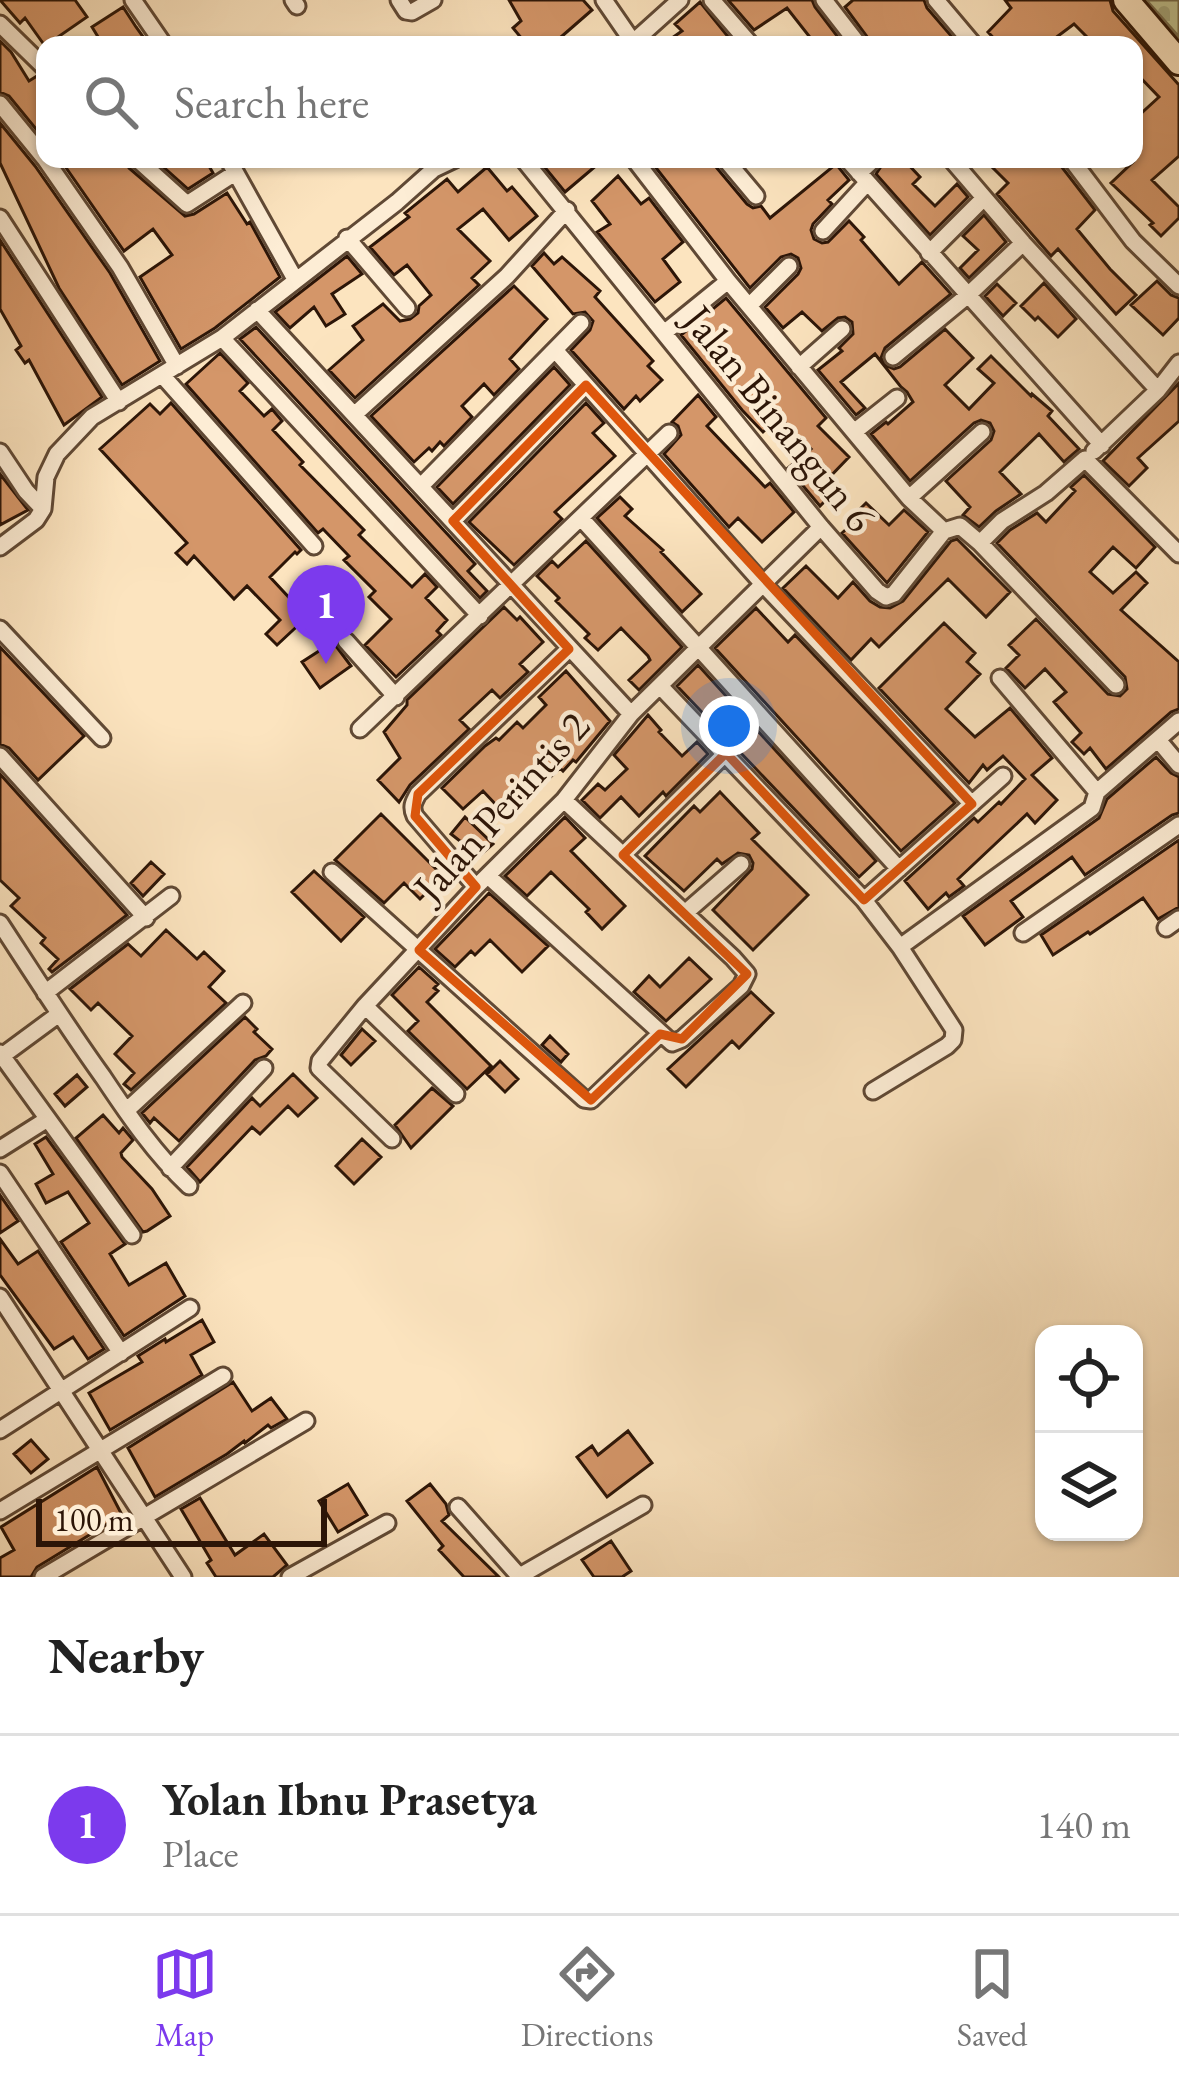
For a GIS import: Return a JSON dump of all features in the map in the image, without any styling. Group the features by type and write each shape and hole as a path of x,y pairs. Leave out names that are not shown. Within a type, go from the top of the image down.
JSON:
{"main road":[{"path":"1126,0 1179,62"}],"street":[{"path":"133,0 158,36"},
{"path":"399,0 412,12 434,0"},
{"path":"604,0 627,36"},
{"path":"641,36 680,0"},
{"path":"712,0 743,36"},
{"path":"824,0 852,36"},
{"path":"935,0 966,36"},
{"path":"0,24 36,59"},
{"path":"0,104 36,148"},
{"path":"51,168 120,267 177,365"},
{"path":"147,168 187,204 229,168"},
{"path":"232,168 295,279"},
{"path":"0,548 24,532 43,509 46,477 56,454 92,417 223,338 436,168"},
{"name":"Jalan Binangun 6","path":"531,168 877,592 886,597 894,594 944,531"},
{"path":"641,168 909,498 944,531 960,526 980,543 1116,685"},
{"path":"733,168 756,196"},
{"path":"855,168 1102,445"},
{"path":"823,230 869,168"},
{"path":"959,168 1158,390"},
{"path":"1078,168 1133,241 1179,286"},
{"path":"929,253 984,198"},
{"path":"354,415 507,276 566,210"},
{"path":"0,218 118,402"},
{"path":"347,238 407,308"},
{"path":"893,357 1024,243"},
{"path":"749,306 789,266"},
{"path":"664,333 728,280"},
{"name":"Jalan Perintis 2","path":"257,310 631,714 564,800 365,1006 320,1061 319,1068 392,1139"},
{"path":"421,487 581,323"},
{"path":"800,367 842,328"},
{"path":"223,338 480,616"},
{"path":"555,350 763,584 972,804"},
{"path":"980,543 1102,445 1179,363"},
{"path":"161,375 314,546"},
{"path":"453,520 586,385"},
{"path":"854,432 897,398"},
{"path":"909,498 982,432"},
{"path":"360,729 669,433"},
{"path":"0,452 43,509"},
{"path":"1085,459 1179,554"},
{"path":"581,518 898,869"},
{"path":"631,714 821,527"},
{"path":"0,629 102,738"},
{"path":"346,641 396,697"},
{"path":"564,800 747,974 741,986 682,1039 672,1043 660,1034 482,882 412,809 418,794 569,649"},
{"path":"1000,678 1097,793"},
{"path":"660,686 864,900 954,1030 953,1040 873,1091"},
{"path":"900,947 1092,808 1097,793 1179,721"},
{"path":"1159,741 1179,765"},
{"path":"623,855 726,753"},
{"path":"0,756 146,918"},
{"path":"864,900 1003,776"},
{"path":"1023,933 1179,825"},
{"path":"685,914 741,864"},
{"path":"332,872 584,1099 591,1100 660,1034"},
{"path":"45,993 171,896"},
{"path":"0,923 126,1111 189,1186"},
{"path":"126,1111 244,1003"},
{"path":"365,1006 456,1094"},
{"path":"58,1014 1,1055 132,1235"},
{"path":"170,1168 264,1068"},
{"path":"0,1149 46,1120"},
{"path":"0,1173 122,1353"},
{"path":"0,1297 183,1577"},
{"path":"0,1430 190,1308"},
{"path":"0,1511 223,1376"},
{"path":"43,1577 306,1421"},
{"path":"458,1508 519,1577 643,1505"},
{"path":"290,1577 388,1523"}],"highlighted area":[{"path":"586,385 972,804 864,900 726,753 623,855 747,974 682,1039 660,1034 591,1100 419,950 476,887 415,816 418,794 569,649 453,521"}],"green space":[{"path":"1146,0 1179,0 1179,37"}],"building":[{"path":"0,0 75,0 87,17 59,36 38,36 25,18 20,23"},
{"path":"509,0 583,0 592,10 562,36 520,36 513,28 521,21"},
{"path":"728,0 812,0 837,36 809,36 787,8 754,30"},
{"path":"853,0 924,0 951,36 867,36 845,7"},
{"path":"1005,0 1110,0 1113,11 1135,36 1086,36 1074,24 1058,36 992,36 988,32 1011,8"},
{"path":"700,2 728,36 675,36 682,31 675,24"},
{"path":"123,7 143,36 98,36 92,27"},
{"path":"0,41 29,81 36,77 36,129 9,96 0,92"},
{"path":"1143,45 1179,85 1179,156 1152,180 1179,207 1179,218 1161,236 1111,183 1127,168 1143,168 1143,112 1159,97 1143,80"},
{"path":"0,123 110,273 160,361 122,385 59,288 0,163"},
{"path":"66,168 129,168 185,216 227,193 250,222 280,277 181,349 140,277 172,255 153,229 124,251"},
{"path":"165,168 210,168 213,173 188,189"},
{"path":"488,168 537,216 509,240 483,209 458,229 490,261 472,278 479,285 355,398 329,370 363,340 353,326 383,304 400,321 410,319 431,295 407,265 394,275 370,247 447,179 458,192"},
{"path":"545,168 593,168 565,192"},
{"path":"656,168 717,168 747,204 761,206 770,218 831,168 839,168 849,180 813,224 814,239 828,242 849,221 899,284 922,262 951,294 885,348 881,358 885,365 900,367 945,329 973,358 945,385 969,409 994,383 978,369 991,356 1052,411 1048,416 1079,449 1064,462 1039,434 1000,472 1021,494 979,527 963,515 970,507 946,481 991,440 990,423 974,423 910,481 871,434 913,402 907,392 875,354 841,382 865,408 856,415 818,370 842,351 839,348 853,334 852,322 838,318 822,331 802,312 783,328 765,307 801,268 791,254 781,257 750,288"},
{"path":"880,168 912,168 920,177 913,184 935,206 957,184 968,197 930,235 876,174"},
{"path":"993,168 1063,168 1095,210 1077,229 1136,295 1116,314 1058,249 1051,256 997,194 1008,183"},
{"path":"618,176 641,204 649,198 683,242 663,259 680,282 655,302 597,232 610,224 592,201"},
{"path":"984,215 1006,242 969,278 960,268 978,250 963,236"},
{"path":"0,240 102,397 64,425 29,360 25,363 16,350 21,346 0,309"},
{"path":"544,253 554,264 562,257 600,291 595,297 653,361 648,366 662,380 640,401 636,396 624,409 571,350 593,321 585,312 573,314 532,266"},
{"path":"347,256 362,274 332,294 345,314 326,326 314,307 290,328 275,312"},
{"path":"1157,281 1179,298 1179,318 1163,335 1131,305"},
{"path":"1044,283 1076,319 1058,337 1021,306"},
{"path":"997,284 1016,303 1003,316 985,296"},
{"path":"514,286 547,319 510,359 519,369 494,395 484,384 462,406 472,417 444,446 440,442 414,462 371,416"},
{"path":"726,298 826,418 818,426 849,457 825,482 835,491 820,506 788,468 811,449 779,417 763,432 681,335"},
{"path":"256,327 475,564 468,571 487,591 480,598 240,339"},
{"path":"220,353 248,383 240,391 264,416 272,409 282,421 273,430 364,530 359,535 412,587 425,574 437,587 426,598 447,620 437,631 441,635 396,677 365,645 391,619 369,597 375,591 344,560 349,556 323,529 318,533 186,384"},
{"path":"554,367 570,385 453,504 437,487"},
{"path":"1179,383 1179,421 1138,458 1147,468 1129,486 1103,461"},
{"path":"698,395 716,417 707,426 765,487 770,483 794,512 762,542 738,518 729,527 664,454 681,435 672,422"},
{"path":"171,403 301,550 270,577 307,617 277,645 266,634 280,620 247,586 234,599 194,556 187,564 176,553 187,543 100,449 150,404 160,414"},
{"path":"586,403 604,423 593,433 615,456 555,512 562,519 514,565 469,522"},
{"path":"0,474 28,510 0,525"},
{"path":"1084,475 1155,547 1136,568 1113,547 1090,572 1113,593 1136,572 1147,583 1121,610 1179,662 1179,709 1106,769 1090,748 1084,754 1072,742 1081,733 1054,702 1066,692 1045,669 1025,688 1006,668 1019,655 1009,645 1036,619 1108,694 1120,696 1127,689 1125,677 997,543 1037,513 1046,522"},
{"path":"620,497 632,509 625,516 701,594 682,612 597,518"},
{"path":"866,503 889,525 904,510 928,532 887,583 842,533"},
{"path":"957,539 1010,592 986,617 948,579 879,647 871,639 851,660 783,588 806,566 838,598 853,582 870,601 890,608 903,601"},
{"path":"586,541 682,647 639,690 629,680 650,660 648,656 621,628 598,650 537,576 552,561 558,567"},
{"path":"504,607 543,642 520,664 528,672 500,698 492,690 460,720 469,729 410,785 399,802 378,780 400,758 384,732 407,700"},
{"path":"756,608 788,642 795,635 955,803 901,851 715,648"},
{"path":"944,623 975,653 967,662 980,674 946,709 975,737 1010,708 1052,758 1032,775 1057,800 1035,823 1027,814 958,879 964,886 949,897 946,893 928,909 905,881 1025,779 1003,756 987,770 983,765 969,783 879,688"},
{"path":"333,642 351,666 320,688 302,662"},
{"path":"0,647 84,736 38,780 0,744"},
{"path":"698,665 876,861 859,877 677,686"},
{"path":"566,671 610,721 576,762 563,771 560,768 524,802 517,794 501,810 483,791 463,809 442,788 517,722 523,728 546,705 539,697"},
{"path":"648,715 682,756 697,742 708,754 639,816 621,797 600,818 582,800 598,784 605,790 627,769 614,755"},
{"path":"1156,757 1179,777 1179,813 1085,875 1072,857 1011,901 1023,917 985,945 963,916 1099,818 1107,799"},
{"path":"0,774 127,915 52,972 49,969 58,959 41,943 45,938 11,906 19,898 0,880"},
{"path":"720,792 759,833 752,839 808,895 753,950 713,910 752,869 749,855 738,853 722,864 717,859 684,891 645,856 694,806 700,812"},
{"path":"381,814 443,876 420,899 404,883 384,903 335,860"},
{"path":"465,817 493,844 479,856 451,834"},
{"path":"565,817 585,838 571,851 625,906 602,929 586,912 589,909 551,872 527,896 505,876"},
{"path":"1179,840 1179,907 1158,919 1143,898 1053,955 1041,935"},
{"path":"151,862 164,874 143,896 131,883"},
{"path":"314,871 364,917 341,941 292,892"},
{"path":"489,893 548,946 522,972 490,940 455,967 435,949"},
{"path":"166,930 197,959 204,952 224,971 209,987 226,1003 131,1090 124,1084 134,1073 115,1054 132,1036 98,1003 91,1010 70,989 128,944 141,956"},
{"path":"689,958 711,979 666,1021 634,992 649,976 660,987"},
{"path":"419,967 438,984 434,988 438,991 427,1002 491,1066 467,1089 408,1031 418,1021 392,995"},
{"path":"751,992 773,1013 739,1048 732,1041 686,1087 668,1069"},
{"path":"245,1017 272,1049 266,1056 255,1060 179,1141 154,1118 150,1123 142,1113"},
{"path":"362,1029 375,1041 351,1065 341,1055"},
{"path":"550,1036 568,1054 561,1062 542,1045"},
{"path":"500,1061 518,1079 505,1092 487,1074"},
{"path":"293,1074 317,1098 298,1116 288,1106 260,1134 252,1127 200,1182 187,1167 252,1098 260,1106"},
{"path":"77,1075 87,1087 65,1106 55,1094"},
{"path":"432,1088 453,1106 411,1148 395,1125"},
{"path":"103,1115 133,1140 122,1157 170,1216 147,1231 143,1232 76,1138"},
{"path":"46,1137 125,1244 110,1254 129,1285 166,1263 185,1296 124,1336 61,1242 89,1223 68,1192 46,1203 36,1184 53,1174 35,1144"},
{"path":"362,1139 381,1157 354,1184 336,1166"},
{"path":"0,1195 18,1221 0,1233"},
{"path":"0,1239 18,1264 38,1251 104,1349 88,1359 73,1337 54,1349 0,1275"},
{"path":"202,1320 214,1342 191,1355 202,1375 110,1430 89,1393 142,1362 138,1356"},
{"path":"233,1382 252,1411 271,1398 287,1419 271,1428 268,1425 155,1497 128,1448"},
{"path":"628,1431 652,1463 607,1497 577,1457 592,1446 598,1455"},
{"path":"31,1440 48,1459 31,1473 14,1454"},
{"path":"97,1467 122,1515 37,1567 31,1577 0,1577 0,1558 14,1550 1,1527"},
{"path":"348,1484 367,1515 338,1532 319,1501"},
{"path":"430,1484 446,1504 449,1515 442,1521 499,1577 464,1577 439,1550 443,1546 407,1501"},
{"path":"200,1498 235,1555 264,1534 287,1565 273,1577 216,1577 181,1509"},
{"path":"611,1541 631,1571 622,1577 594,1577 582,1560"}],"place":[{"name":"Yolan Ibnu Prasetya","path":"326,664"}]}
